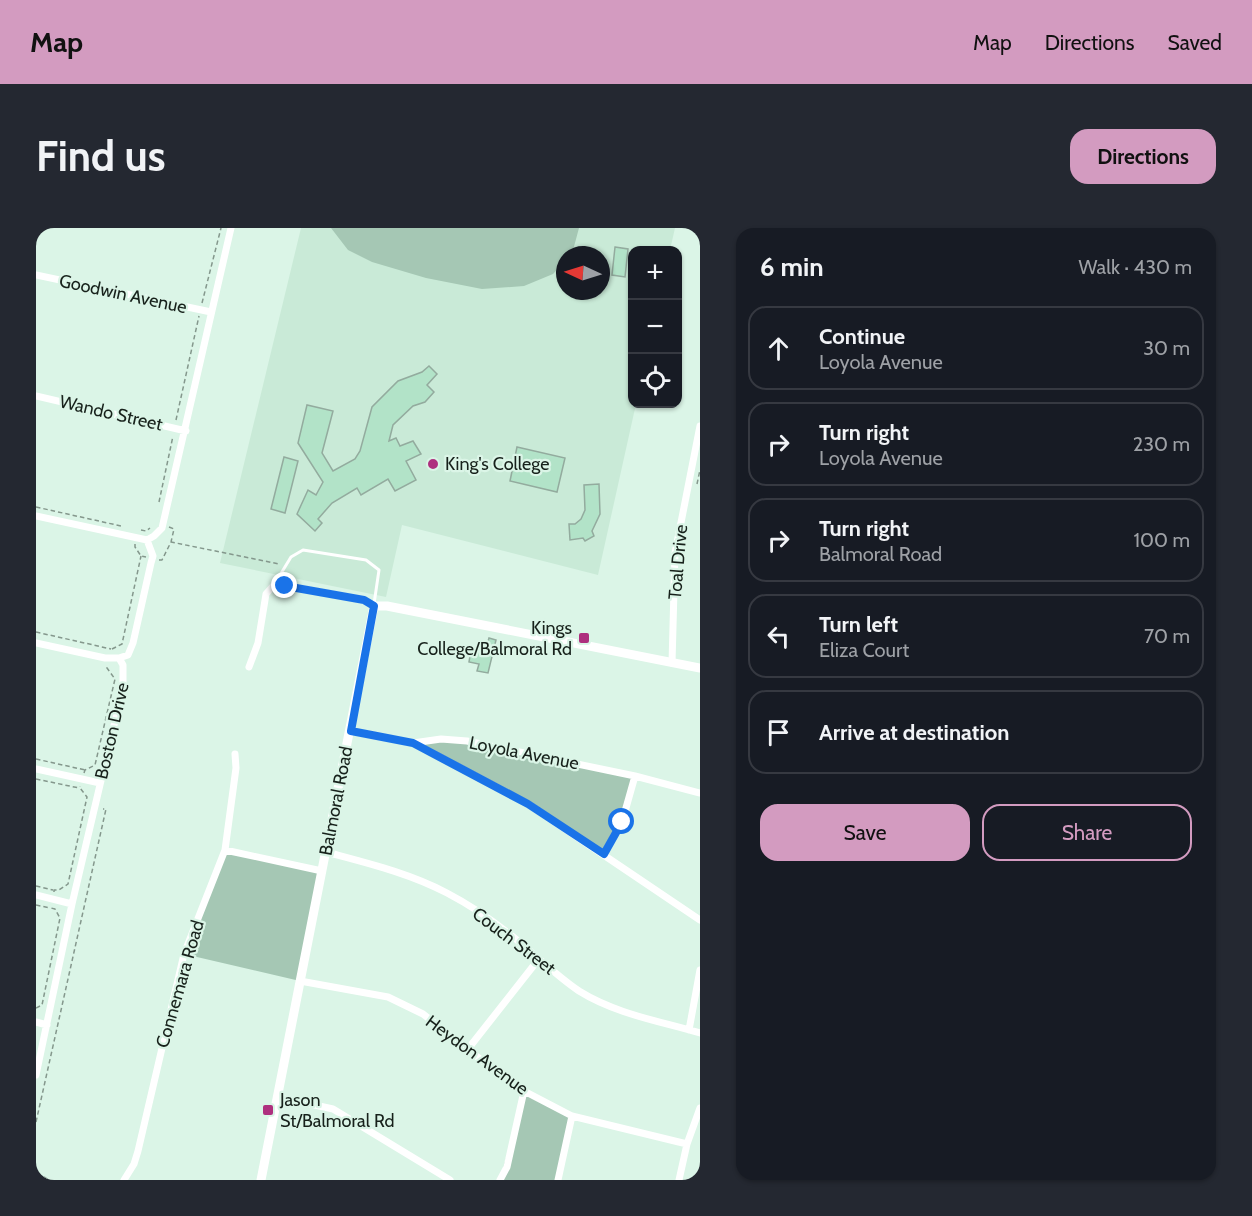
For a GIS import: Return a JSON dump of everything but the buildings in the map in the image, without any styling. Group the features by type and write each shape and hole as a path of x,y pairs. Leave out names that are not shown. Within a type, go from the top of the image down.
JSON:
{"street":[{"path":"36,516 147,540 159,533 186,431 231,228"},
{"name":"Goodwin Avenue","path":"36,275 211,312"},
{"name":"Wando Street","path":"36,396 186,431"},
{"name":"Toal Drive","path":"672,663 675,552 700,431"},
{"name":"Boston Drive","path":"36,1075 72,903 123,687 123,665 119,658 128,655 133,644 152,558 147,540"},
{"path":"249,667 258,643 266,594 273,586 285,586 364,600 374,606 387,606 700,668"},
{"name":"Balmoral Road","path":"261,1180 374,606"},
{"path":"36,643 105,658 119,658"},
{"name":"Loyola Avenue","path":"351,731 413,743 528,804 700,920"},
{"name":"Loyola Avenue","path":"413,743 441,739 467,741 635,776 700,793"},
{"name":"Connemara Road","path":"124,1180 134,1164 138,1151 184,954 225,850 236,768 235,754"},
{"path":"36,769 100,783"},
{"path":"604,854 622,822 635,776"},
{"path":"225,850 322,871"},
{"name":"Couch Street","path":"326,852 386,869 448,893 513,937 538,960 579,991 618,1010 700,1033"},
{"path":"36,895 72,903"},
{"path":"468,1049 538,960"},
{"path":"689,1030 700,970"},
{"name":"Heydon Avenue","path":"300,981 388,998 423,1014 524,1091 572,1116 687,1144"},
{"path":"36,1022 47,1025"},
{"path":"500,1180 507,1167 524,1091"},
{"path":"278,1097 333,1109 450,1180"},
{"path":"679,1180 687,1144 700,1108"},
{"path":"558,1180 572,1116"}],"lane":[{"path":"273,586 291,557 303,550 366,561 379,570 374,606"}],"path":[{"path":"695,493 700,471"},
{"path":"136,538 135,547 141,556 162,560 171,542 174,528 162,526"},
{"path":"171,542 286,565"},
{"path":"36,632 112,649"},
{"path":"36,759 85,770"},
{"path":"36,779 80,788"},
{"path":"36,1122 106,809 94,807"},
{"path":"36,886 54,890"},
{"path":"36,905 51,908"}],"shaded area":[{"name":"King's College","path":"301,228 675,228 671,246 628,246 628,408 635,408 598,575 402,525 386,597 220,563"},
{"path":"331,228 579,228 574,246 556,246 556,271 553,274 524,286 482,289 426,278 372,262 348,250"},
{"path":"441,739 635,776 628,805 604,854 528,804 413,743"},
{"path":"225,850 322,871 300,981 184,954"},
{"path":"524,1091 572,1116 558,1180 500,1180"}],"place":[{"name":"King's College","path":"433,464"},
{"name":"Kings College/Balmoral Rd","path":"584,638"},
{"name":"Jason St/Balmoral Rd","path":"268,1110"}],"route":[{"path":"285,586 364,600 374,606 351,731 413,743 528,804 604,854 622,822"}]}
